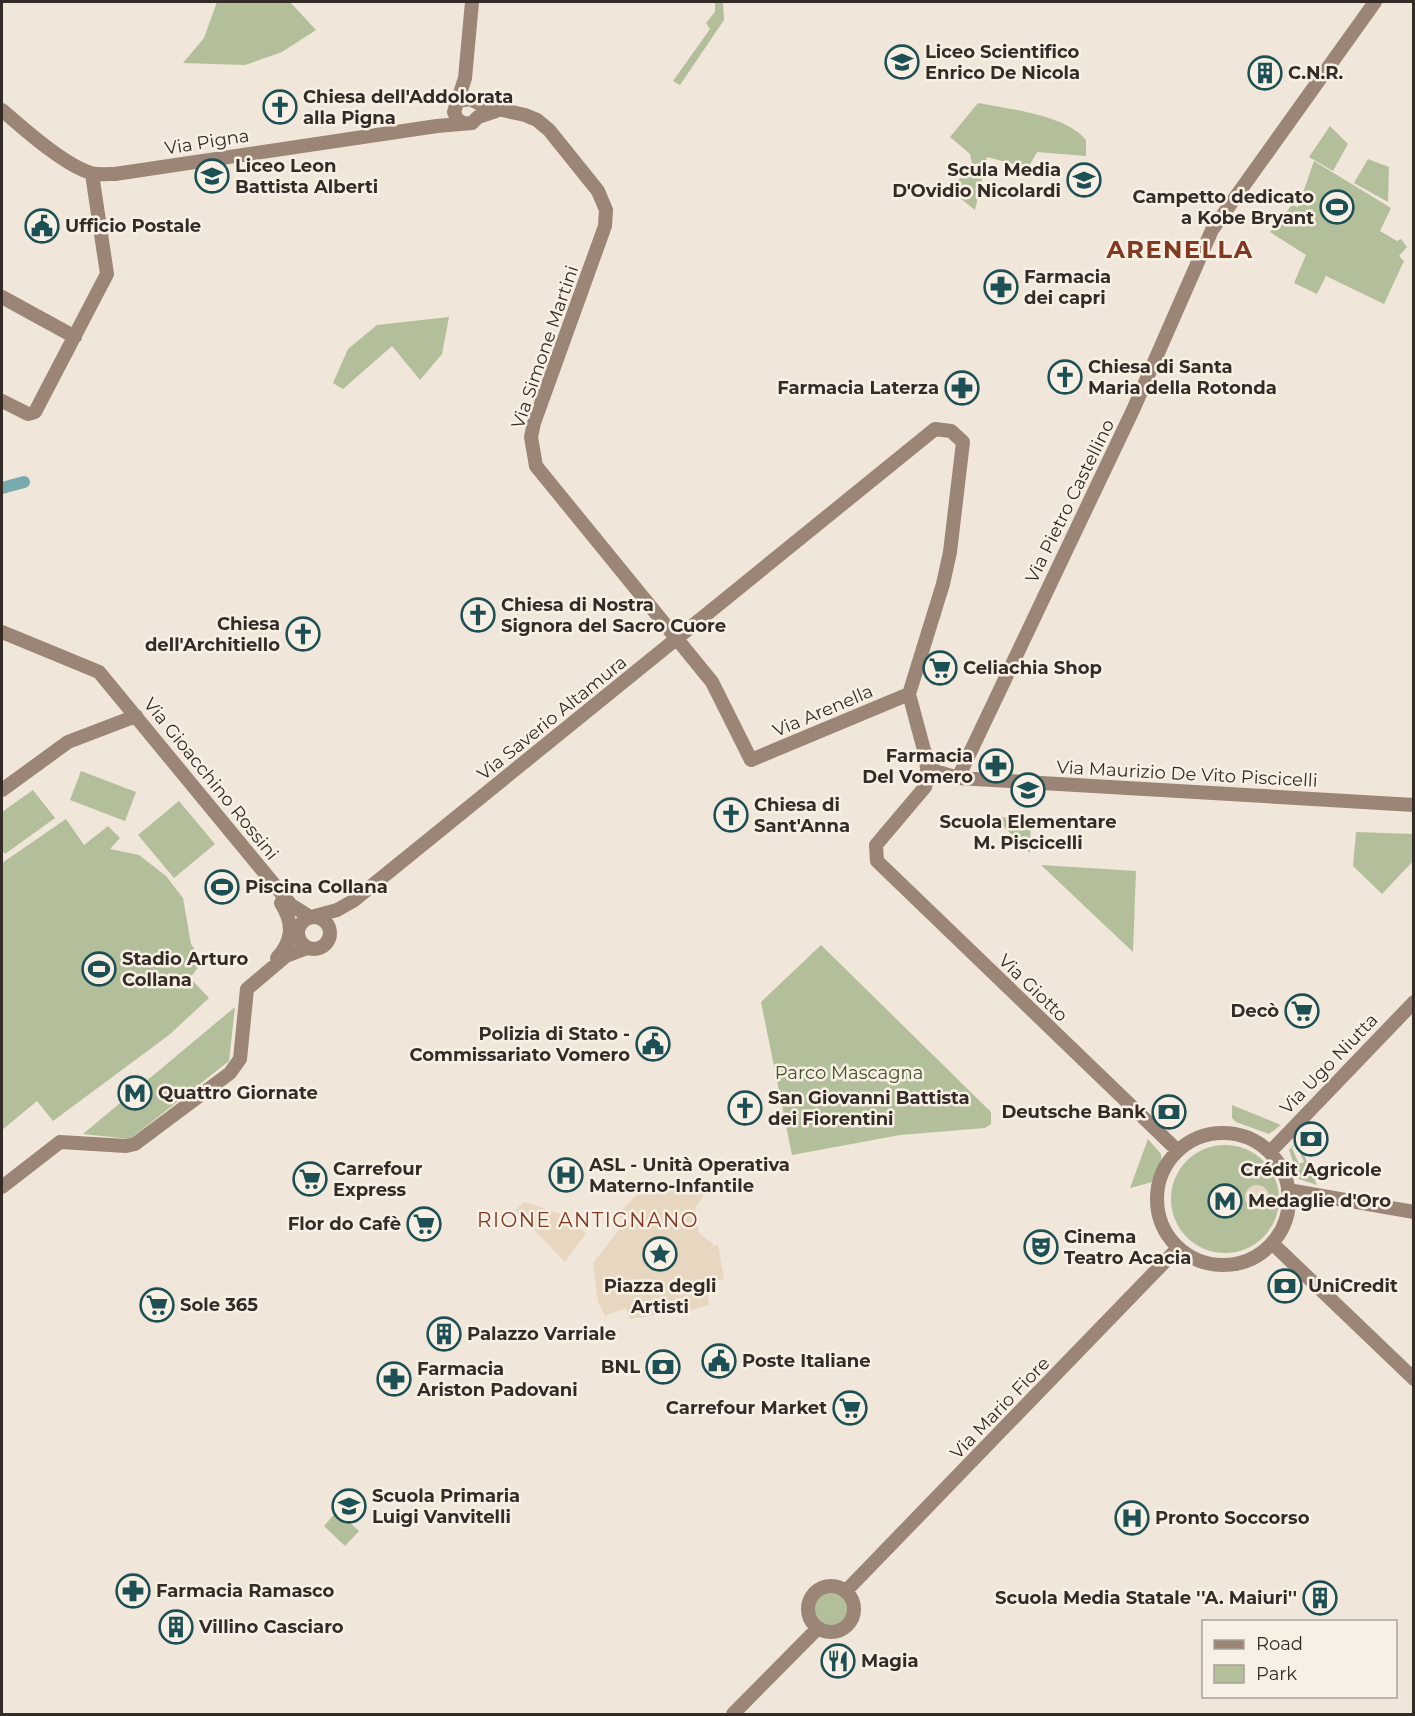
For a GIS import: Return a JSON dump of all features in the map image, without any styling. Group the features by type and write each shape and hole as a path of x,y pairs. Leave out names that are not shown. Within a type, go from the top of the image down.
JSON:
{"main road":[{"path":"467,109 465,78 472,2"},
{"name":"Via Pietro Castellino","path":"958,778 1133,410 1212,230 1375,2"},
{"name":"Via Simone Martini","path":"467,109 498,110 525,115 537,120 549,130 587,176 606,210 603,234 534,423 531,437 536,466 676,641 712,682 751,760"},
{"name":"Via Pigna","path":"92,174 115,174 437,126 467,109"},
{"path":"2,110 37,140 92,174 107,274 33,415 2,401"},
{"path":"2,297 75,337"},
{"name":"Via Saverio Altamura","path":"353,901 935,429 951,431 963,442 950,552 909,694"},
{"name":"Via Gioacchino Rossini","path":"2,632 99,672 112,684 291,905 313,917"},
{"path":"909,694 924,750 935,771 958,778"},
{"name":"Via Arenella","path":"751,760 909,694"},
{"path":"2,790 68,742 136,716"},
{"name":"Via Giotto","path":"924,750 928,778 925,787 915,802 876,845 877,861 1177,1150"},
{"name":"Via Maurizio De Vito Piscicelli","path":"958,778 1413,805"},
{"path":"2,1187 60,1142 126,1146 135,1144 230,1073 240,1059 246,992 283,951 290,937 290,917 257,865"},
{"path":"262,976 286,956 307,948 323,947 353,901"},
{"path":"307,948 298,934 301,924 353,901"},
{"path":"313,917 328,924 330,934"},
{"name":"Via Ugo Niutta","path":"1270,1152 1413,1002"},
{"path":"1226,1132 1243,1136 1270,1152 1281,1166 1288,1190 1287,1216 1272,1244 1257,1256 1242,1263 1226,1266 1194,1259 1178,1248 1167,1235 1159,1218 1156,1196 1166,1164 1177,1150 1192,1140 1208,1134 1226,1132"},
{"path":"1288,1190 1413,1212"},
{"path":"1272,1244 1413,1379"},
{"name":"Via Mario Fiore","path":"850,1587 1178,1248"},
{"path":"831,1585 850,1587 854,1604 851,1620 839,1630 832,1632 818,1628 809,1616 808,1602 812,1595 817,1590 831,1585"},
{"path":"733,1714 818,1628"}],"green space":[{"path":"217,2 290,2 316,30 282,52 245,65 183,63 204,38"},
{"path":"715,2 723,2 724,20 680,85 673,81 710,29 706,23 715,12"},
{"path":"978,103 1036,114 1065,125 1077,131 1086,140 1086,156 1037,152 1028,168 987,157 975,210 950,190 972,164 970,154 950,137"},
{"path":"1330,126 1348,144 1333,171 1309,157"},
{"path":"1368,159 1389,167 1388,202 1354,183"},
{"path":"1314,161 1391,208 1380,231 1397,241 1401,239 1407,247 1399,256 1404,261 1384,304 1326,276 1317,294 1294,283 1306,255 1270,232 1292,205 1298,207"},
{"path":"449,317 442,354 420,380 392,346 343,389 333,383 348,349 377,325"},
{"path":"81,771 136,792 125,821 70,800"},
{"path":"33,790 55,818 5,854 2,850 2,812"},
{"path":"179,801 215,844 174,878 138,835"},
{"path":"994,817 1031,819 1030,853"},
{"name":"Stadio Arturo Collana","path":"66,819 84,845 108,826 120,838 110,849 139,855 166,876 183,898 191,944 203,961 190,978 209,998 169,1035 53,1121 37,1101 2,1130 2,863"},
{"path":"1356,832 1413,834 1413,861 1382,894 1353,866"},
{"path":"1041,865 1136,871 1133,952"},
{"name":"Parco Mascagna","path":"821,945 991,1112 991,1124 985,1128 900,1135 792,1155 761,1002"},
{"path":"235,1007 229,1061 130,1139 83,1134"},
{"path":"1232,1105 1281,1125 1269,1134 1236,1122 1232,1118"},
{"path":"1148,1139 1161,1154 1162,1168 1152,1182 1130,1188"},
{"path":"1298,1140 1292,1148 1299,1164 1304,1162 1299,1151 1302,1150 1317,1185 1299,1179 1289,1150"},
{"path":"1225,1145 1246,1149 1263,1161 1275,1178 1279,1199 1275,1220 1263,1237 1246,1249 1225,1253 1204,1249 1187,1237 1175,1220 1171,1199 1175,1178 1187,1161 1204,1149"},
{"path":"337,1511 359,1531 345,1546 324,1526"},
{"path":"831,1589 838,1590 844,1595 849,1601 849,1615 844,1621 838,1626 831,1627 824,1626 818,1621 813,1615 812,1608 813,1601 818,1595 824,1590"}],"shaded area":[{"name":"Piazza degli Artisti","path":"705,1184 707,1191 695,1208 699,1233 714,1245 718,1245 724,1279 716,1281 708,1296 709,1305 688,1311 686,1307 630,1319 626,1308 605,1316 598,1302 593,1263 625,1222 618,1215 638,1193"},
{"path":"1257,1185 1262,1186 1268,1192 1268,1202 1262,1208 1257,1209 1252,1208 1246,1202 1245,1197 1246,1192 1252,1186"},
{"path":"525,1202 563,1215 586,1233 565,1262 515,1210"}],"waterway":[{"path":"2,488 24,482"}],"place":[{"name":"Liceo Scientifico Enrico De Nicola","path":"902,62"},
{"name":"C.N.R.","path":"1265,73"},
{"name":"Chiesa dell'Addolorata alla Pigna","path":"280,107"},
{"name":"Liceo Leon Battista Alberti","path":"212,176"},
{"name":"Scula Media D'Ovidio Nicolardi","path":"1084,180"},
{"name":"Campetto dedicato a Kobe Bryant","path":"1337,207"},
{"name":"Ufficio Postale","path":"42,226"},
{"name":"Farmacia dei capri","path":"1001,287"},
{"name":"Chiesa di Santa Maria della Rotonda","path":"1065,377"},
{"name":"Farmacia Laterza","path":"962,388"},
{"name":"Chiesa di Nostra Signora del Sacro Cuore","path":"478,615"},
{"name":"Chiesa dell'Architiello","path":"303,634"},
{"name":"Celiachia Shop","path":"940,668"},
{"name":"Farmacia Del Vomero","path":"996,766"},
{"name":"Scuola Elementare M. Piscicelli","path":"1028,790"},
{"name":"Chiesa di Sant'Anna","path":"731,815"},
{"name":"Piscina Collana","path":"222,887"},
{"name":"Stadio Arturo Collana","path":"99,969"},
{"name":"Decò","path":"1302,1011"},
{"name":"Polizia di Stato - Commissariato Vomero","path":"653,1044"},
{"name":"Quattro Giornate","path":"135,1093"},
{"name":"San Giovanni Battista dei Fiorentini","path":"745,1108"},
{"name":"Deutsche Bank","path":"1169,1112"},
{"name":"Crédit Agricole","path":"1311,1139"},
{"name":"ASL - Unità Operativa Materno-Infantile","path":"566,1175"},
{"name":"Carrefour Express","path":"310,1179"},
{"name":"Medaglie d'Oro","path":"1225,1201"},
{"name":"Flor do Cafè","path":"424,1224"},
{"name":"Cinema Teatro Acacia","path":"1041,1247"},
{"name":"Piazza degli Artisti","path":"660,1254"},
{"name":"UniCredit","path":"1285,1286"},
{"name":"Sole 365","path":"157,1305"},
{"name":"Palazzo Varriale","path":"444,1334"},
{"name":"Poste Italiane","path":"719,1361"},
{"name":"BNL","path":"663,1367"},
{"name":"Farmacia Ariston Padovani","path":"394,1379"},
{"name":"Carrefour Market","path":"850,1408"},
{"name":"Scuola Primaria Luigi Vanvitelli","path":"349,1506"},
{"name":"Pronto Soccorso","path":"1132,1518"},
{"name":"Farmacia Ramasco","path":"133,1591"},
{"name":"Scuola Media Statale ''A. Maiuri''","path":"1320,1598"},
{"name":"Villino Casciaro","path":"176,1627"},
{"name":"Magia","path":"838,1661"}],"district":[{"name":"ARENELLA","path":"1180,249"},
{"name":"RIONE ANTIGNANO","path":"588,1220"}]}
